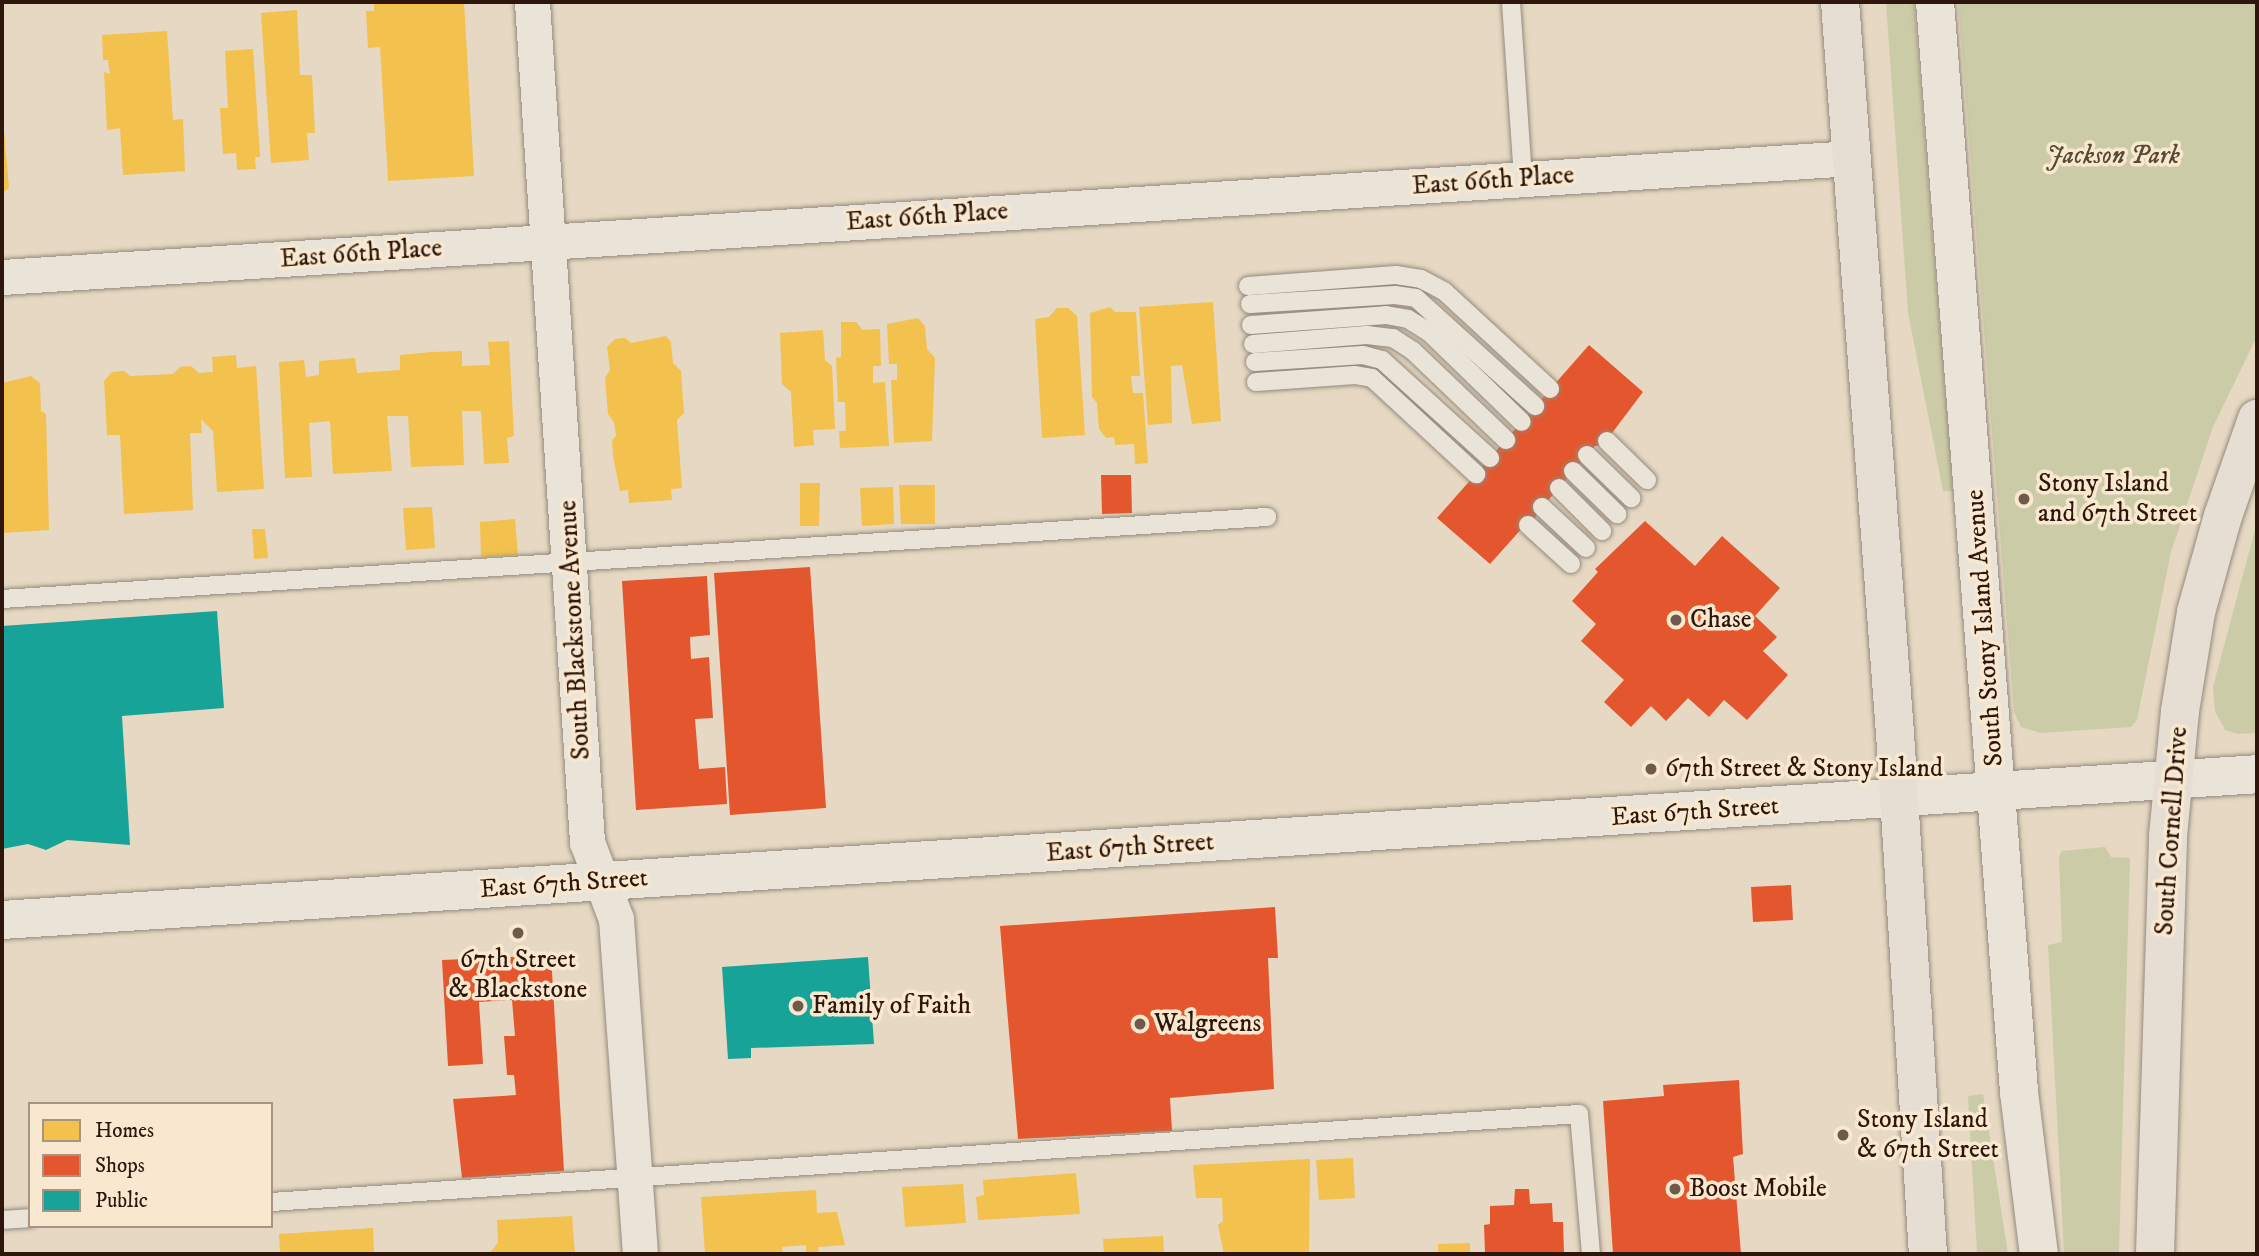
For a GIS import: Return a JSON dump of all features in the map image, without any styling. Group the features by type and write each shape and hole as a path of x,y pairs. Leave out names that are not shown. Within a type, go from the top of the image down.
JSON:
{"highway":[{"path":"1840,2 1900,799 1928,1254"},
{"name":"South Cornell Drive","path":"2155,1254 2173,780 2196,612 2223,516 2257,419"}],"street":[{"name":"South Blackstone Avenue","path":"532,2 572,562 587,842 616,919 640,1254"},
{"name":"South Stony Island Avenue","path":"1935,2 2019,1092 2039,1254"},
{"name":"East 66th Place","path":"2,277 1852,158"},
{"name":"East 67th Street","path":"2,920 2257,774"}],"lane":[{"path":"1511,2 1523,178"},
{"path":"1535,406 1416,298 1395,295 1249,295 1396,275 1422,279 1445,292 1550,389"},
{"path":"1251,325 1386,315 1408,319 1429,332 1522,422"},
{"path":"1490,458 1382,360 1363,355 1254,353 1367,335 1393,338 1413,351 1506,440"},
{"path":"1256,382 1355,375 1372,379 1476,474"},
{"path":"1607,441 1647,480"},
{"path":"1587,455 1631,498"},
{"path":"1573,471 1617,514"},
{"path":"1559,488 1602,531"},
{"path":"1542,507 1586,548"},
{"path":"2,599 1267,517"},
{"path":"1528,526 1571,564"},
{"path":"273,1202 1579,1114 1591,1254"},
{"path":"2,1220 28,1218"}],"green space":[{"path":"1886,2 1914,2 1953,491 1943,491 1908,313"},
{"name":"Jackson Park","path":"1958,2 2257,2 2257,336 2213,427 2171,552 2137,720 2131,727 2041,733 2021,727 2014,712"},
{"path":"2257,522 2257,733 2238,734 2225,730 2215,711 2213,687"},
{"path":"2105,847 2111,857 2130,858 2119,1254 2064,1254 2048,945 2062,942 2059,856 2062,851"},
{"path":"1983,1094 2008,1254 1977,1254 1968,1096"}],"building: Homes":[{"path":"374,2 464,2 474,176 388,181 380,47 368,48 366,11 374,11"},
{"path":"297,10 300,75 312,75 315,133 307,133 309,160 271,163 261,13"},
{"path":"167,31 173,120 183,119 185,171 123,175 120,128 107,130 104,72 110,74 108,60 103,60 102,35"},
{"path":"253,49 260,157 255,157 256,169 237,170 236,153 223,154 220,108 228,108 225,51"},
{"path":"2,106 9,188 5,191 2,191"},
{"path":"1213,302 1221,421 1192,424 1182,365 1171,366 1172,423 1148,425 1139,307"},
{"path":"1110,307 1115,312 1136,312 1140,376 1131,376 1133,393 1143,393 1148,463 1135,464 1134,444 1115,445 1114,437 1106,438 1099,429 1097,403 1092,397 1090,313"},
{"path":"1057,308 1068,308 1077,316 1085,435 1042,438 1035,319 1049,317"},
{"path":"918,318 925,326 927,349 935,358 932,441 894,443 891,380 897,380 897,364 889,364 887,324"},
{"path":"841,322 856,322 863,330 880,329 881,366 873,366 873,383 885,382 889,446 840,448 839,431 846,431 845,402 838,402 836,358 841,357"},
{"path":"823,330 825,360 832,366 835,429 813,430 814,445 794,447 791,392 782,384 780,333"},
{"path":"666,336 671,342 673,363 681,371 684,413 677,420 682,488 671,489 672,500 629,503 628,490 620,491 613,456 612,440 616,436 614,422 608,414 605,378 610,370 607,347 615,339 625,338 631,343"},
{"path":"509,341 514,436 507,438 509,463 484,464 481,411 462,411 464,465 411,467 408,416 387,416 392,471 333,474 330,421 309,423 312,477 285,478 279,362 304,360 306,377 319,375 319,361 355,358 357,373 400,370 400,355 432,352 462,351 462,366 490,365 488,342"},
{"path":"236,355 237,368 256,366 264,489 217,492 213,431 201,419 202,433 190,433 193,510 124,514 120,435 107,435 104,381 112,372 124,371 130,376 173,374 180,367 191,366 199,373 213,372 212,357"},
{"path":"31,376 40,383 41,411 46,414 49,530 2,533 2,383"},
{"path":"800,483 820,483 819,526 800,526"},
{"path":"899,485 935,485 935,524 901,524"},
{"path":"893,487 894,524 862,526 860,488"},
{"path":"432,507 435,548 406,550 403,508"},
{"path":"515,519 518,555 481,557 480,522"},
{"path":"252,529 265,529 268,558 254,559"},
{"path":"1353,1158 1355,1198 1319,1200 1316,1160"},
{"path":"1310,1159 1309,1254 1224,1254 1218,1225 1223,1221 1222,1198 1196,1198 1193,1165"},
{"path":"1076,1173 1080,1214 978,1220 976,1197 984,1195 983,1180"},
{"path":"963,1184 966,1223 905,1227 902,1187"},
{"path":"816,1190 817,1213 837,1212 845,1245 818,1247 819,1254 806,1254 806,1245 782,1247 783,1254 705,1254 701,1197"},
{"path":"572,1216 575,1254 489,1254 498,1243 497,1220"},
{"path":"373,1228 374,1254 280,1254 279,1234"},
{"path":"1163,1236 1164,1254 1104,1254 1103,1239"},
{"path":"1470,1243 1470,1254 1438,1254 1438,1244"}],"building: Shops":[{"path":"1589,345 1643,392 1603,445 1595,446 1538,512 1532,525 1524,526 1490,564 1437,518"},
{"path":"1101,475 1131,475 1132,513 1102,514"},
{"name":"Chase","path":"1645,521 1695,566 1722,536 1780,588 1755,616 1777,637 1763,651 1788,675 1747,720 1724,700 1709,717 1688,698 1666,721 1651,706 1631,727 1604,702 1624,680 1581,641 1596,624 1572,601 1598,572 1595,569"},
{"path":"810,567 826,808 730,815 714,573"},
{"path":"707,576 710,635 690,637 691,659 709,657 713,718 695,719 699,769 725,767 727,804 636,810 622,581"},
{"path":"1791,885 1793,920 1753,922 1751,887"},
{"name":"Walgreens","path":"1275,907 1278,958 1268,958 1274,1089 1170,1098 1172,1131 1018,1139 1000,926"},
{"path":"551,955 564,1171 462,1178 453,1099 516,1095 514,1075 507,1075 504,1036 515,1036 512,1000 479,1002 483,1064 448,1066 442,960"},
{"path":"1739,1080 1743,1154 1733,1157 1741,1254 1613,1254 1603,1101 1664,1096 1663,1085"},
{"path":"1515,1189 1529,1189 1530,1204 1552,1203 1553,1222 1563,1222 1564,1254 1485,1254 1484,1225 1490,1224 1490,1206 1514,1205"}],"building: Public":[{"path":"217,611 224,708 122,716 130,845 67,840 46,850 28,844 2,849 2,626"},
{"name":"Family of Faith","path":"868,957 874,1044 751,1048 751,1058 728,1059 722,967"}],"place":[{"name":"Stony Island and 67th Street","path":"2024,499"},
{"name":"Chase","path":"1676,620"},
{"name":"67th Street & Stony Island","path":"1651,769"},
{"name":"67th Street & Blackstone","path":"518,933"},
{"name":"Family of Faith","path":"798,1006"},
{"name":"Walgreens","path":"1140,1024"},
{"name":"Stony Island & 67th Street","path":"1843,1135"},
{"name":"Boost Mobile","path":"1675,1189"}]}
